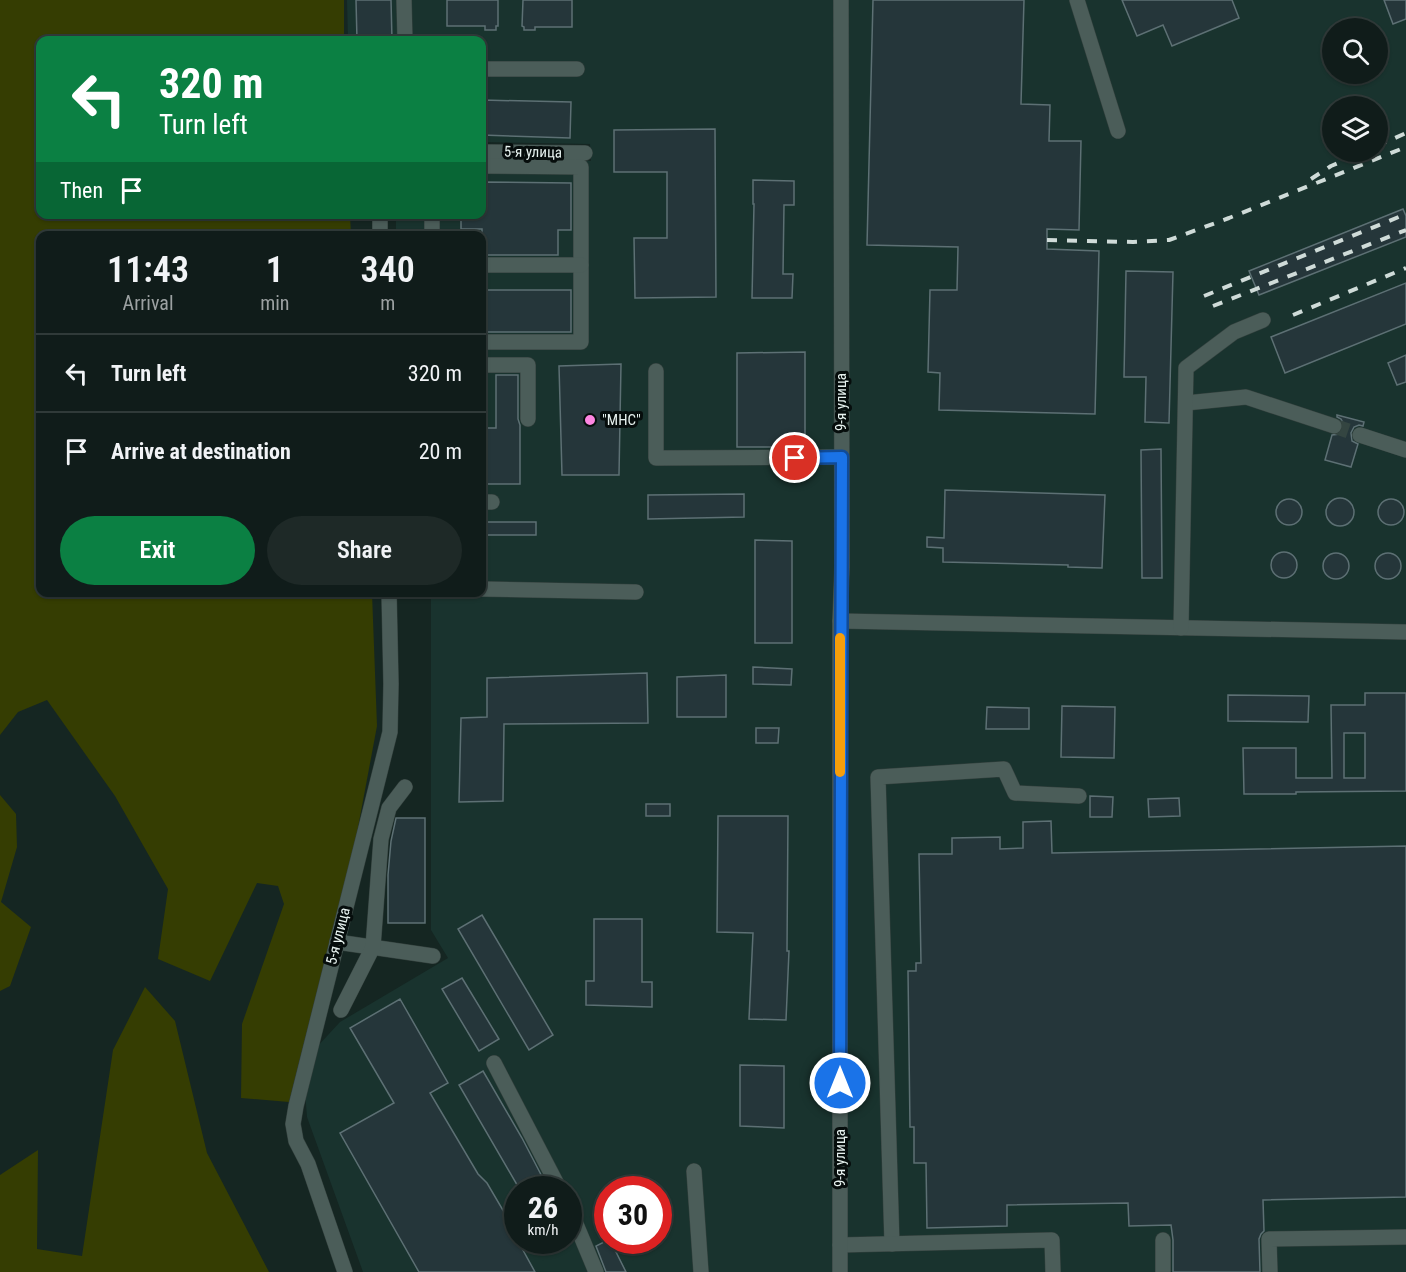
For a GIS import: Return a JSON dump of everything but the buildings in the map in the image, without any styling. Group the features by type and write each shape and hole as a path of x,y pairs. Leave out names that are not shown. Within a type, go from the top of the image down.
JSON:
{"street":[{"path":"404,0 405,36"},
{"name":"9-я улица","path":"840,1272 841,0"},
{"path":"1077,0 1118,130"},
{"path":"486,69 577,69"},
{"name":"5-я улица","path":"486,152 585,153"},
{"path":"486,166 582,167 581,342 486,342"},
{"path":"486,265 581,265"},
{"path":"1181,628 1186,368 1234,332 1263,320"},
{"path":"486,365 528,365 528,419"},
{"path":"656,371 656,458 842,457"},
{"path":"1186,403 1246,397 1334,426"},
{"path":"1360,435 1406,450"},
{"path":"486,589 636,592"},
{"name":"5-я улица","path":"345,1272 308,1164 296,1141 293,1124 390,732 388,597"},
{"path":"840,621 1406,632"},
{"path":"892,1244 878,777 1004,769 1015,793 1080,796"},
{"path":"341,1010 374,947 381,838 389,808 405,787"},
{"path":"337,942 433,956"},
{"path":"494,1064 553,1176"},
{"path":"694,1171 701,1272"},
{"path":"1270,1272 1269,1239 1406,1237"},
{"path":"582,1238 596,1272"},
{"path":"840,1245 1052,1240 1053,1272"},
{"path":"1163,1240 1163,1272"}],"shaded area":[{"path":"347,0 1406,0 1406,1272 363,1272 307,1117 305,1091 316,1048 340,1022 448,958 431,930 431,597 486,597 486,231 396,231 396,219 486,219 486,159 591,161 590,144 486,142 486,36 348,36"}],"green space":[{"path":"0,0 344,0 344,36 36,36 36,219 350,219 351,231 36,231 36,597 372,597 377,726 356,838 289,1102 241,1098 242,1024 284,904 278,886 257,883 210,981 158,959 168,889 115,796 47,700 18,712 0,735"},
{"path":"0,795 16,814 17,847 1,902 31,927 10,986 0,991"},
{"path":"145,987 175,1021 207,1153 269,1272 0,1272 0,1175 38,1150 37,1249 82,1256 113,1050"}],"tunnel":[{"path":"1334,426 1360,435"}],"railway":[{"path":"1388,141 1406,133"},
{"path":"1047,240 1133,242 1169,240 1406,147"},
{"path":"1311,179 1340,162"},
{"path":"1204,296 1406,214"},
{"path":"1213,306 1406,230"},
{"path":"1293,315 1406,268"}],"slow traffic":[{"path":"840,638 840,772"}],"place":[{"name":"\"МНС\"","path":"590,420"}],"route":[{"path":"795,458 842,457 840,1083"}]}
